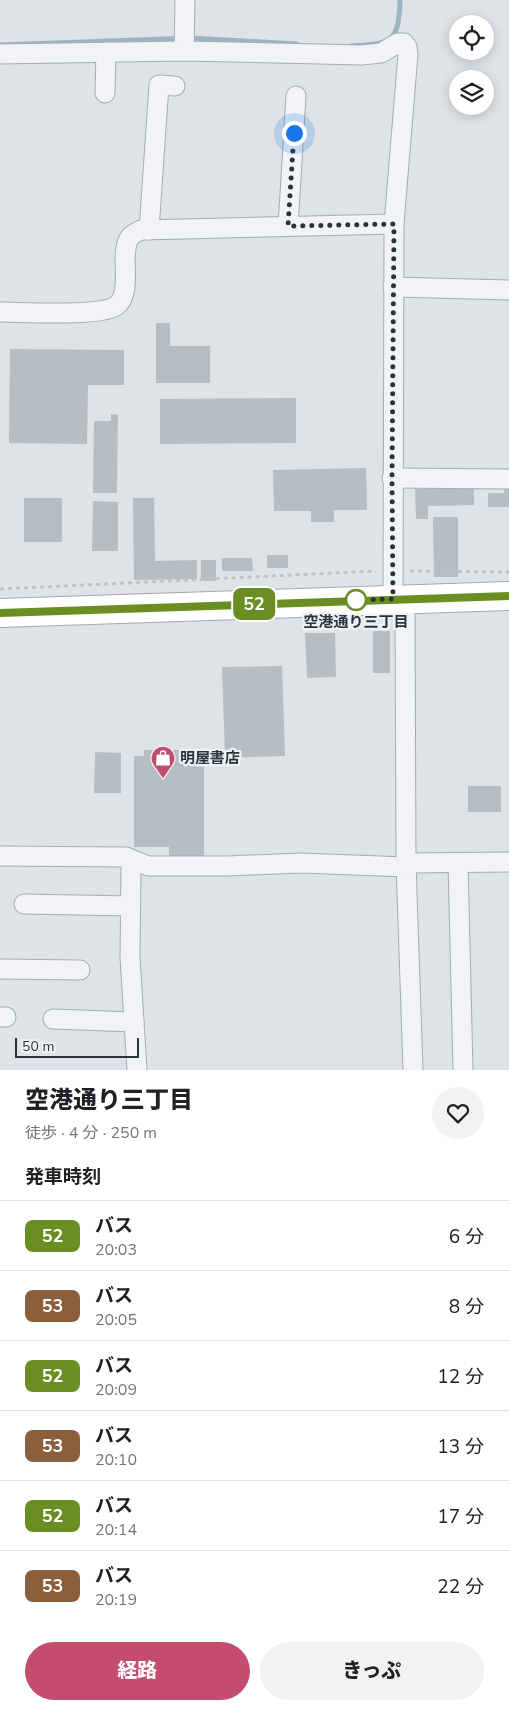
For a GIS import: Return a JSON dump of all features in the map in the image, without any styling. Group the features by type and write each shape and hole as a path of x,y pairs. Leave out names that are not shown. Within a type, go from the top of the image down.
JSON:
{"main road":[{"path":"0,613 509,596"}],"street":[{"path":"184,44 185,0"},
{"path":"0,54 106,52 184,44 371,54 381,53 398,43 404,43 408,54 394,224 392,478 393,571 399,599 413,1070"},
{"path":"105,93 106,52"},
{"path":"149,230 164,134 159,86 175,86"},
{"path":"288,226 296,96"},
{"path":"0,312 88,312 116,306 123,298 127,246 131,236 141,230 394,224"},
{"path":"393,287 509,290"},
{"path":"392,478 509,479"},
{"path":"0,856 126,857 148,866 228,866 301,863 406,865 509,862"},
{"path":"133,861 131,868 130,956 137,1070"},
{"path":"458,862 468,917 469,1020 463,1070"},
{"path":"24,904 130,906"},
{"path":"0,969 71,975"},
{"path":"53,1019 134,1022"}],"path":[{"path":"0,589 393,571 509,572"}],"building":[{"path":"156,323 170,323 170,346 210,346 210,383 156,383"},
{"path":"10,349 124,350 124,385 88,385 87,444 9,443"},
{"path":"296,398 296,443 160,444 160,399"},
{"path":"111,414 118,415 117,493 93,493 94,421 111,421"},
{"path":"366,468 367,510 334,510 334,522 311,522 311,511 274,511 273,470"},
{"path":"504,487 509,487 509,507 488,507 488,493 504,493"},
{"path":"474,488 474,505 428,506 428,519 416,519 415,489"},
{"path":"24,498 62,498 62,542 24,542"},
{"path":"133,498 154,498 155,561 197,560 197,579 134,580"},
{"path":"93,501 118,502 118,551 92,551"},
{"path":"433,517 458,517 458,577 434,577"},
{"path":"267,555 288,555 288,568 267,568"},
{"path":"222,558 252,558 253,571 222,571"},
{"path":"201,560 216,560 216,581 201,581"},
{"path":"373,631 390,631 390,673 373,673"},
{"path":"305,633 335,633 336,677 307,678"},
{"path":"282,666 285,756 225,758 222,667"},
{"path":"144,750 195,750 195,756 204,756 204,857 169,858 169,847 134,847 134,756 144,756"},
{"path":"95,752 121,753 121,793 94,793"},
{"path":"468,786 501,786 501,812 468,812"}],"waterway":[{"path":"350,46 375,44 390,38 395,33 398,25 400,0"},
{"path":"0,45 191,38 297,44"}],"bus line":[{"name":"52","path":"0,613 509,596"}],"place":[{"name":"空港通り三丁目","path":"356,600"},
{"name":"明屋書店","path":"163,779"}],"route":[{"path":"294,133 288,226 394,224 393,599 354,600 356,600"}]}
